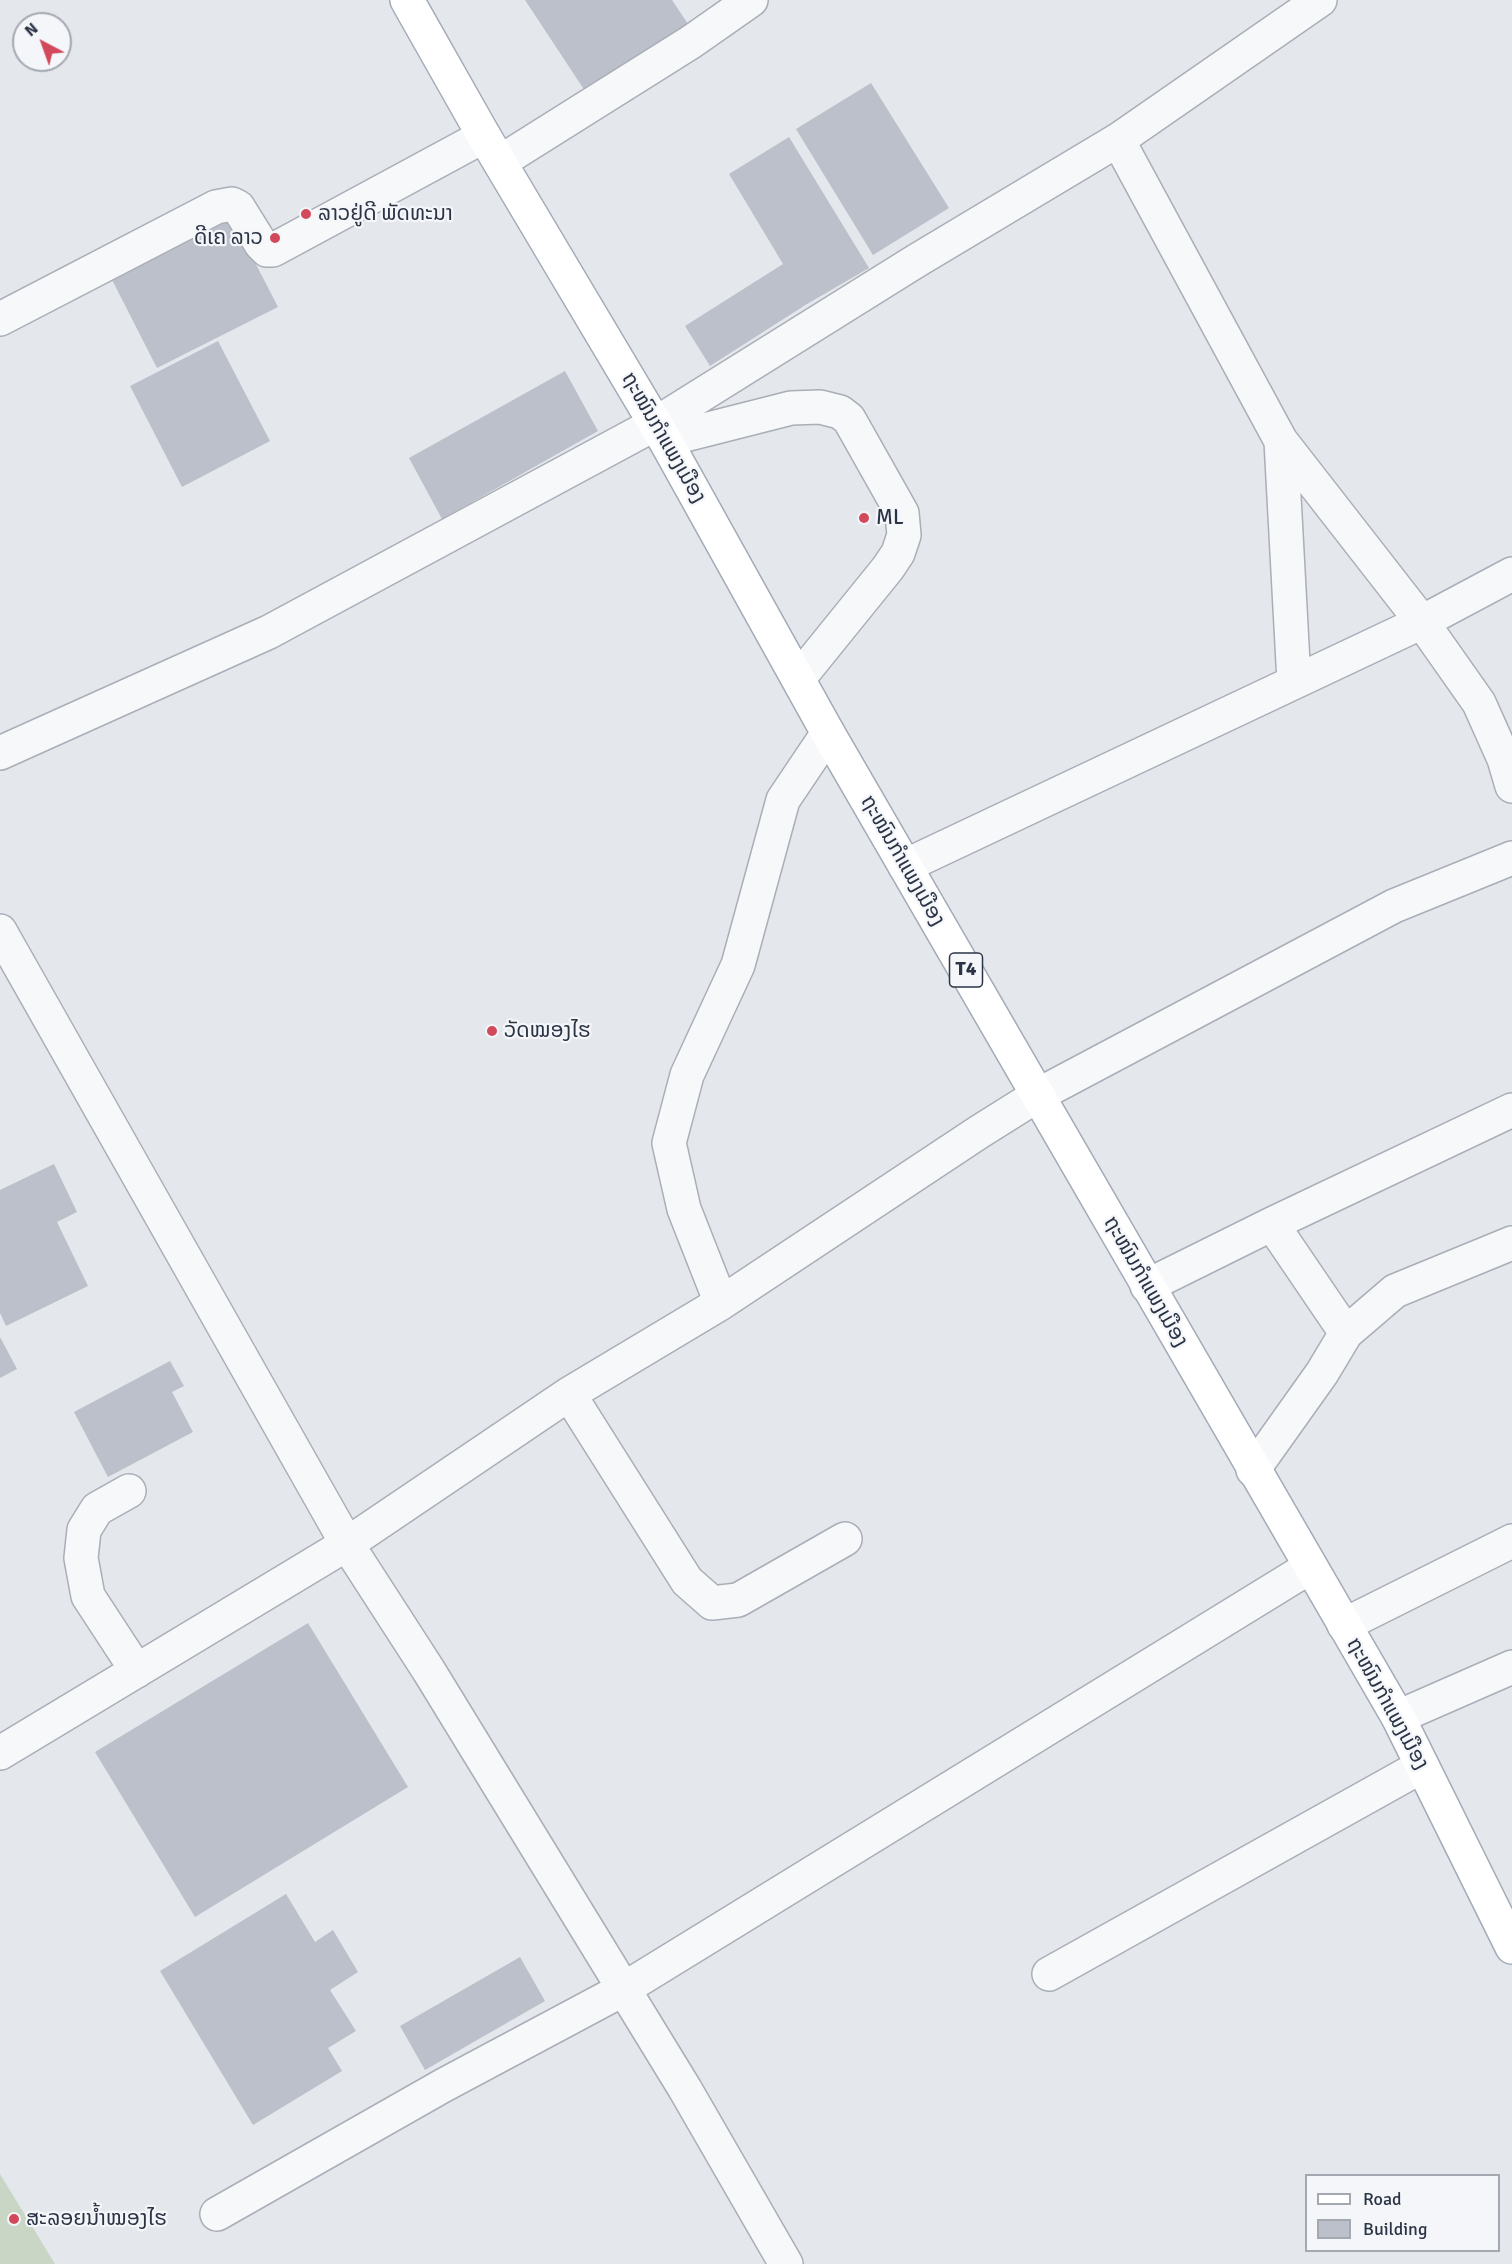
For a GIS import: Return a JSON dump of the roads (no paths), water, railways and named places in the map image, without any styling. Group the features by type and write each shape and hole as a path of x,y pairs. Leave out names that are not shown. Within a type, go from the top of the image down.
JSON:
{"main road":[{"name":"ຖະໜົນກຳແພງເມືອງ","path":"407,0 492,149 660,432 828,733 1398,1717 1512,1947"}],"street":[{"path":"0,319 216,207 232,204 238,207 261,244 267,250 273,250 492,149 691,42 751,0"},
{"path":"0,753 269,632 660,432 916,261 1118,140 1320,0"},
{"path":"1118,140 1281,441 1422,622 1479,703 1504,759 1512,786"},
{"path":"660,432 791,408 820,406 840,412 849,418 902,513 904,535 898,552 881,577 799,678"},
{"path":"1281,441 1294,682"},
{"path":"905,866 1422,622 1512,574"},
{"path":"721,1303 684,1209 669,1143 687,1075 738,965 783,800 828,733"},
{"path":"0,1754 347,1544 569,1394 721,1303 1038,1095 1394,906 1512,858"},
{"path":"0,931 347,1544 429,1671 622,1990 685,2089 786,2264"},
{"path":"1147,1286 1512,1110"},
{"path":"1272,1224 1346,1333"},
{"path":"1253,1470 1322,1373 1346,1333 1395,1291 1512,1243"},
{"path":"569,1394 687,1581 712,1603 738,1600 846,1539"},
{"path":"129,1491 97,1509 84,1530 81,1558 88,1596 136,1671"},
{"path":"1344,1625 1512,1541"},
{"path":"217,2214 444,2085 622,1990 1310,1567"},
{"path":"1398,1717 1512,1667"},
{"path":"1049,1974 1422,1766"}],"place":[{"name":"ລາວຢູ່ດີ ພັດທະນາ","path":"306,214"},
{"name":"ດີເຄ ລາວ","path":"275,238"},
{"name":"ML","path":"864,518"},
{"name":"ວັດໝອງໄຮ","path":"492,1031"},
{"name":"ສະລອຍນ້ຳໝອງໄຮ","path":"14,2219"}]}
